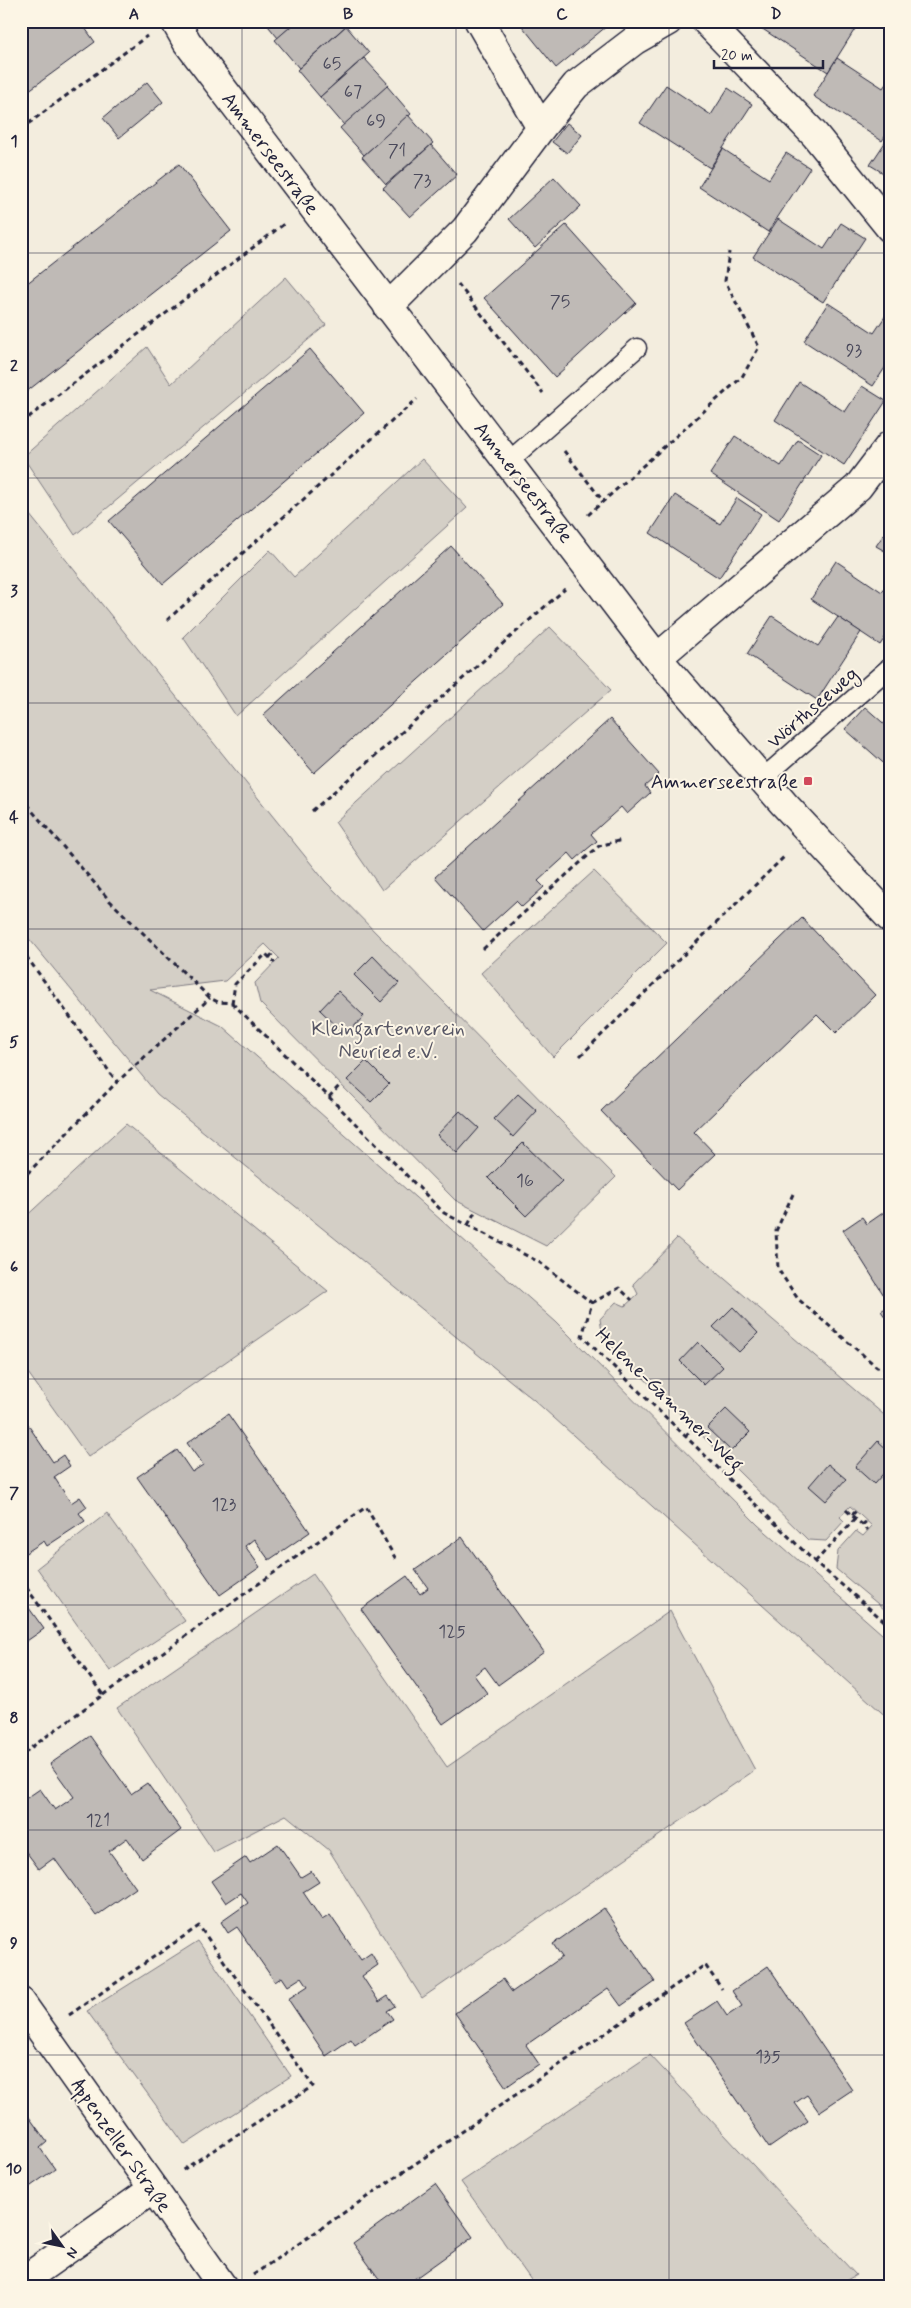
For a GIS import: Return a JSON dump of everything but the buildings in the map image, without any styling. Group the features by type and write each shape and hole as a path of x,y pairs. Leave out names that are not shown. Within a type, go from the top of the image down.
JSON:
{"street":[{"path":"479,21 541,128"},
{"path":"388,307 465,230 541,128 576,85 635,40 668,21"},
{"path":"706,21 815,135 890,228"},
{"name":"Ammerseestraße","path":"164,27 187,42 657,658 810,832 887,910"},
{"path":"657,658 858,487 890,445"},
{"name":"Appenzeller Straße","path":"21,2002 222,2287"},
{"path":"21,2282 153,2189"}],"lane":[{"path":"509,462 637,348"},
{"name":"Wörthseeweg","path":"762,779 890,667"}],"path":[{"path":"21,130 164,27"},
{"path":"21,423 310,204"},
{"path":"565,535 742,377 759,347 725,280 729,252"},
{"path":"437,258 545,395 546,428 603,501"},
{"path":"167,620 407,406 444,378"},
{"path":"312,811 590,568"},
{"path":"21,798 110,901 210,998 218,1002 232,1004 235,984 266,954 275,963"},
{"path":"580,1056 810,832"},
{"path":"483,949 599,846 622,840"},
{"path":"21,949 117,1082"},
{"path":"269,958 274,952"},
{"path":"21,1180 117,1082 210,998"},
{"name":"Helene-Gammer-Weg","path":"232,1004 329,1097 444,1213 539,1262 592,1303 582,1336 815,1562 890,1626"},
{"path":"329,1097 340,1085"},
{"path":"793,1194 776,1231 778,1269 798,1299 877,1366 890,1369"},
{"path":"468,1225 476,1210"},
{"path":"592,1303 620,1288 632,1300"},
{"path":"685,1436 694,1427"},
{"path":"21,1755 366,1507 397,1561"},
{"path":"846,1510 868,1530"},
{"path":"852,1516 856,1511"},
{"path":"815,1562 855,1519"},
{"path":"862,1525 867,1521"},
{"path":"21,1580 103,1695"},
{"path":"43,2032 199,1926 313,2086 153,2189"},
{"path":"252,2276 705,1965 722,1989"}],"green space":[{"path":"286,277 326,325 75,535 23,457 147,347 171,384"},
{"path":"422,459 467,508 236,716 183,637 270,550 294,577"},
{"name":"Kleingartenverein Neuried e.V.","path":"21,504 325,881 616,1177 546,1246 455,1200 260,1003 255,983 279,958 265,944 225,981 150,990 222,1026 556,1322 758,1525 890,1641 890,1720 534,1400 157,1094 21,929"},
{"path":"550,627 611,690 382,890 335,822"},
{"path":"594,871 667,943 553,1057 481,973"},
{"path":"126,1124 328,1291 88,1457 21,1363 21,1221"},
{"path":"677,1238 890,1420 890,1614 836,1569 838,1551 856,1531 863,1536 872,1526 850,1506 840,1517 844,1521 826,1541 808,1540 603,1338 600,1319 616,1302 625,1306 638,1294 633,1284"},
{"path":"107,1513 185,1621 110,1671 37,1568"},
{"path":"313,1574 447,1767 670,1611 755,1770 422,1998 329,1850 286,1815 214,1852 117,1708"},
{"path":"198,1941 291,2076 185,2145 87,2011"},
{"path":"650,2055 856,2275 834,2287 536,2287 461,2182"}],"place":[{"name":"Ammerseestraße","path":"808,781"}]}
